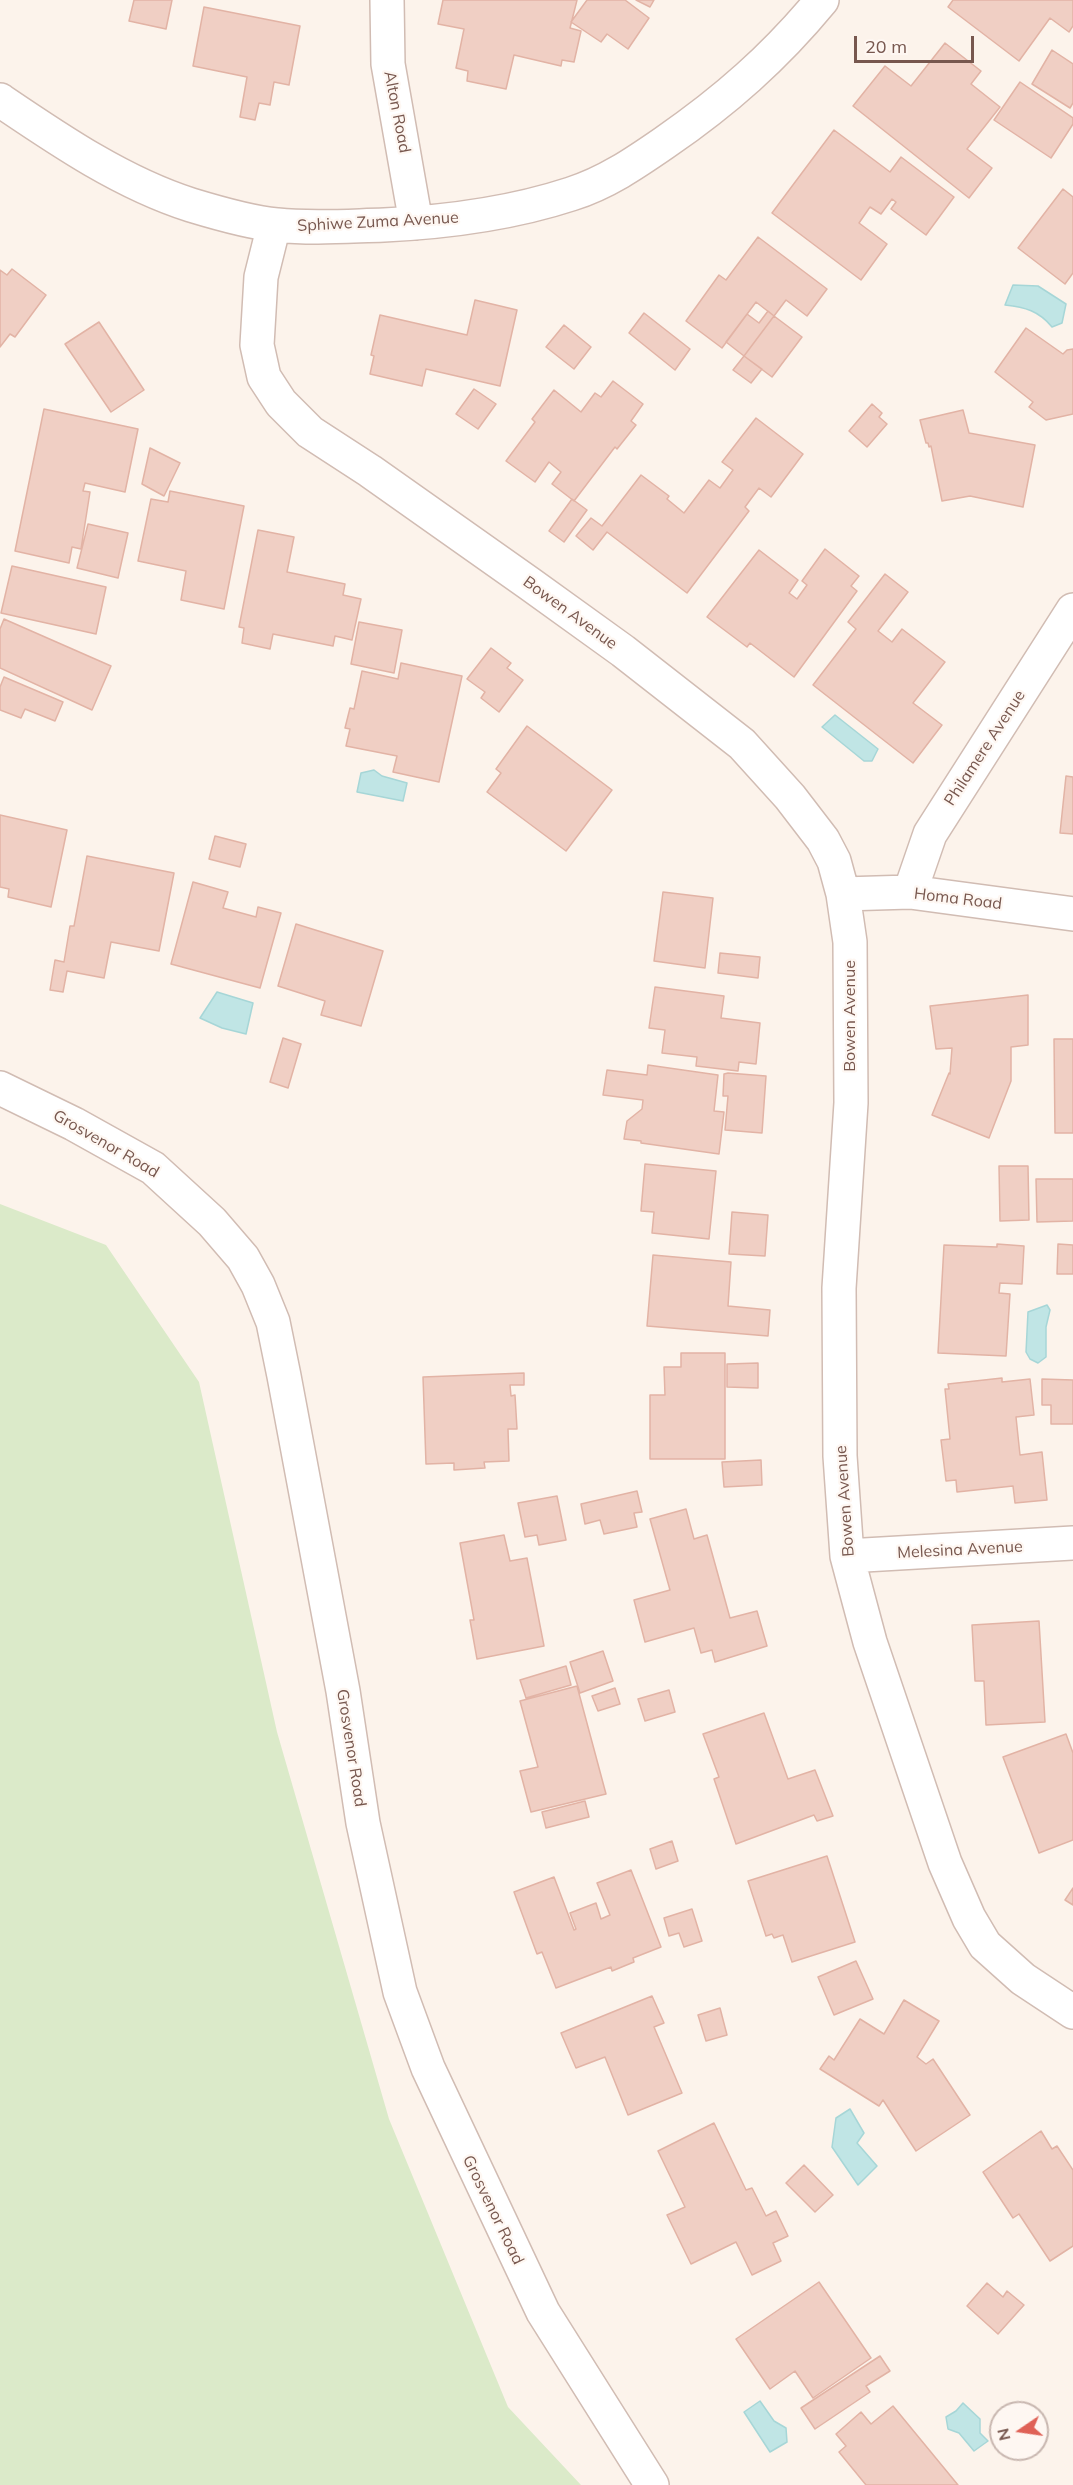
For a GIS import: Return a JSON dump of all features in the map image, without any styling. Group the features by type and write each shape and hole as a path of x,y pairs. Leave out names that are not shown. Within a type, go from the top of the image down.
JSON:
{"street":[{"name":"Alton Road","path":"387,0 388,64 417,223"},
{"name":"Sphiwe Zuma Avenue","path":"0,100 125,178 191,205 274,225 316,228 452,220 523,207 573,193 620,173 693,123 746,82 793,35 822,0"},
{"name":"Bowen Avenue","path":"274,225 261,277 257,345 264,377 280,402 310,432 370,471 586,624 742,744 790,797 823,840 834,861 843,894 850,942 851,1103 839,1288 840,1456 847,1556 870,1642 945,1863 969,1918 985,1945 1023,1979 1073,2012"},
{"name":"Philamere Avenue","path":"910,892 930,834 1073,610"},
{"name":"Homa Road","path":"843,894 910,892 1073,914"},
{"name":"Grosvenor Road","path":"0,1088 74,1124 153,1168 212,1222 243,1258 258,1285 273,1322 284,1376 341,1680 363,1822 400,1992 428,2068 543,2312 652,2485"},
{"name":"Melesina Avenue","path":"847,1556 1073,1543"}],"green space":[{"path":"0,1204 106,1245 199,1382 277,1732 389,2119 508,2407 581,2485 0,2485"}],"water":[{"path":"1013,285 1038,286 1066,304 1062,323 1052,327 1042,317 1031,311 1005,305"},
{"path":"835,715 878,749 872,761 864,761 822,727"},
{"path":"374,770 382,776 407,783 403,801 357,792 361,773"},
{"path":"217,992 253,1003 246,1034 222,1028 200,1018"},
{"path":"1047,1305 1050,1310 1046,1327 1046,1357 1038,1363 1030,1359 1026,1352 1028,1312"},
{"path":"850,2109 864,2133 857,2143 877,2166 858,2185 832,2147 836,2118"},
{"path":"760,2401 774,2421 786,2428 787,2442 770,2452 744,2412"},
{"path":"963,2403 980,2419 980,2433 988,2441 974,2451 959,2433 948,2429 946,2417"}],"building":[{"path":"134,0 172,0 166,29 129,21"},
{"path":"443,0 577,0 570,28 581,31 574,62 562,60 561,66 514,55 506,89 467,81 468,71 456,68 464,29 438,24"},
{"path":"587,0 625,0 649,18 628,49 607,34 601,42 571,22"},
{"path":"636,0 654,0 650,7"},
{"path":"953,0 1073,0 1073,26 1069,32 1050,18 1019,61 948,7"},
{"path":"204,7 300,26 289,85 274,82 270,105 259,103 255,120 240,117 247,77 193,66"},
{"path":"945,43 981,71 971,84 1000,107 967,149 992,168 969,198 853,106 885,66 911,86"},
{"path":"1052,50 1073,64 1073,103 1070,108 1032,84"},
{"path":"1020,82 1073,118 1073,124 1051,158 994,120"},
{"path":"834,130 890,172 901,157 954,197 926,235 891,209 896,202 892,199 881,214 870,207 859,223 887,244 861,280 772,213"},
{"path":"1063,189 1073,197 1073,273 1065,284 1018,248"},
{"path":"758,237 827,289 807,316 786,300 774,316 756,302 722,348 686,321 719,275 726,280"},
{"path":"12,269 46,295 15,337 10,334 0,347 0,270 7,275"},
{"path":"475,300 517,310 500,386 426,369 422,386 370,374 374,356 371,355 380,315 467,335"},
{"path":"768,311 774,316 744,356 726,342 747,314 759,323"},
{"path":"644,313 690,349 675,370 629,333"},
{"path":"774,316 802,337 772,377 744,356"},
{"path":"99,322 144,390 111,412 65,344"},
{"path":"564,325 591,347 574,369 546,347"},
{"path":"1026,328 1063,354 1073,349 1073,414 1046,420 1029,407 1033,402 995,372"},
{"path":"744,356 762,369 751,383 733,370"},
{"path":"613,381 643,404 631,421 636,425 617,449 615,447 574,501 552,484 561,472 549,462 535,482 506,461 535,422 532,419 554,390 581,412 595,393 601,397"},
{"path":"474,389 496,404 478,429 456,414"},
{"path":"872,404 882,413 879,417 887,424 867,447 849,431"},
{"path":"44,409 138,429 125,492 85,483 83,491 90,492 81,549 72,547 69,563 15,551"},
{"path":"963,410 969,433 1035,445 1023,507 970,496 942,501 931,446 929,447 926,443 920,420"},
{"path":"756,418 803,454 771,497 759,488 745,507 749,511 687,593 607,532 593,550 576,536 591,518 602,526 641,475 669,496 667,499 684,513 709,480 720,488 733,470 722,462"},
{"path":"150,448 180,463 164,496 142,484"},
{"path":"170,491 244,506 224,609 181,600 186,571 138,561 151,499 168,502"},
{"path":"572,499 587,510 564,542 549,531"},
{"path":"88,524 128,533 118,578 77,568"},
{"path":"258,530 294,537 287,572 345,584 343,595 361,599 352,640 335,636 333,646 273,634 270,649 242,643 244,628 239,627"},
{"path":"825,549 859,576 851,586 857,591 794,677 750,643 747,647 707,617 759,550 798,580 789,593 797,599 807,585 802,581"},
{"path":"12,566 106,587 96,634 1,613"},
{"path":"885,574 908,592 878,631 892,642 902,629 945,662 913,703 942,725 913,763 813,685 856,629 848,622"},
{"path":"4,619 111,666 92,710 0,668 0,629"},
{"path":"359,622 402,630 394,673 351,664"},
{"path":"491,648 511,663 507,668 523,680 499,712 481,698 485,692 467,679"},
{"path":"401,663 462,676 439,782 393,772 397,756 346,746 350,729 345,728 350,708 354,709 362,671 398,679"},
{"path":"4,677 63,702 55,721 25,709 21,718 0,710 0,687"},
{"path":"527,726 612,790 566,851 487,792 501,773 496,769"},
{"path":"1066,776 1073,777 1073,834 1060,833"},
{"path":"0,815 67,830 51,907 8,897 9,889 0,887"},
{"path":"215,836 246,844 240,867 209,859"},
{"path":"87,856 174,873 159,951 111,942 104,978 67,971 63,992 50,990 55,960 64,962 70,926 74,926"},
{"path":"193,882 228,892 223,908 256,917 258,907 281,913 260,988 171,964"},
{"path":"663,892 713,898 705,968 654,961"},
{"path":"296,924 383,951 361,1026 321,1015 325,1001 278,986"},
{"path":"720,953 760,957 758,978 718,973"},
{"path":"655,987 724,996 721,1018 760,1023 756,1064 739,1062 738,1071 696,1066 697,1057 662,1053 665,1030 649,1028"},
{"path":"1028,995 1028,1045 1011,1047 1011,1081 989,1138 932,1115 950,1074 952,1048 936,1049 930,1006"},
{"path":"283,1038 301,1044 288,1088 270,1082"},
{"path":"1054,1039 1073,1039 1073,1133 1055,1133"},
{"path":"648,1065 718,1075 714,1111 724,1112 719,1154 624,1139 627,1121 642,1109 643,1100 603,1095 607,1070 647,1075"},
{"path":"724,1074 766,1076 762,1133 725,1130 728,1096 723,1096"},
{"path":"645,1164 716,1171 709,1239 652,1233 654,1212 641,1211"},
{"path":"999,1166 1028,1166 1029,1220 1000,1221"},
{"path":"1036,1179 1073,1179 1073,1221 1037,1222"},
{"path":"732,1212 768,1215 765,1256 729,1254"},
{"path":"997,1244 1024,1246 1022,1284 1000,1283 999,1293 1010,1294 1006,1356 938,1353 944,1245 997,1247"},
{"path":"1058,1244 1073,1245 1073,1274 1057,1274"},
{"path":"653,1255 731,1262 728,1306 770,1310 768,1336 647,1326"},
{"path":"681,1353 725,1353 725,1459 650,1459 650,1395 665,1395 664,1367 681,1367"},
{"path":"758,1363 758,1388 727,1387 727,1364"},
{"path":"524,1373 524,1385 510,1385 511,1396 515,1395 517,1429 508,1429 509,1461 484,1462 485,1468 454,1470 454,1463 426,1464 423,1377"},
{"path":"1002,1378 1002,1382 1030,1379 1034,1415 1016,1417 1020,1455 1042,1452 1047,1500 1015,1503 1013,1486 957,1492 956,1480 946,1481 941,1440 950,1439 945,1389 949,1389 948,1384"},
{"path":"1042,1379 1073,1380 1073,1424 1051,1424 1051,1405 1042,1405"},
{"path":"761,1460 762,1485 724,1487 722,1462"},
{"path":"637,1491 642,1512 634,1513 637,1527 604,1534 600,1520 585,1524 581,1504"},
{"path":"557,1496 566,1540 539,1545 537,1535 525,1537 518,1503"},
{"path":"686,1509 694,1539 707,1535 730,1618 757,1611 767,1646 715,1662 712,1650 701,1653 694,1628 645,1642 634,1600 670,1590 650,1519"},
{"path":"504,1535 510,1561 527,1558 544,1646 477,1659 470,1620 474,1620 460,1543"},
{"path":"1039,1621 1045,1722 986,1725 984,1681 975,1681 972,1625"},
{"path":"603,1651 613,1681 580,1693 570,1662"},
{"path":"566,1666 571,1685 526,1698 520,1680"},
{"path":"577,1686 606,1794 531,1812 520,1771 538,1767 520,1701"},
{"path":"615,1688 620,1704 598,1711 592,1696"},
{"path":"669,1690 675,1712 645,1721 638,1699"},
{"path":"764,1713 788,1779 815,1770 833,1816 817,1821 814,1815 736,1844 714,1779 719,1777 703,1734"},
{"path":"1066,1734 1073,1753 1073,1840 1039,1853 1003,1757"},
{"path":"585,1801 589,1817 546,1828 542,1812"},
{"path":"672,1841 678,1861 656,1869 650,1849"},
{"path":"827,1856 855,1942 792,1962 783,1935 774,1938 772,1934 766,1936 748,1881"},
{"path":"631,1870 661,1947 633,1958 634,1962 612,1971 611,1967 556,1988 542,1952 537,1954 514,1892 554,1877 574,1930 576,1929 570,1913 596,1903 601,1919 610,1915 597,1883"},
{"path":"1073,1888 1073,1905 1065,1900"},
{"path":"692,1909 702,1941 684,1947 679,1933 669,1936 664,1918"},
{"path":"856,1961 873,1999 834,2015 818,1977"},
{"path":"652,1996 664,2023 654,2027 682,2093 628,2115 605,2057 576,2068 561,2033"},
{"path":"904,2000 939,2021 917,2057 926,2064 933,2059 970,2115 916,2151 883,2100 879,2106 820,2069 829,2056 834,2060 860,2019 884,2034"},
{"path":"720,2008 727,2035 706,2041 698,2015"},
{"path":"714,2123 746,2190 752,2188 766,2216 776,2211 788,2236 773,2243 781,2261 752,2275 736,2242 691,2264 667,2215 685,2207 658,2151"},
{"path":"1041,2131 1052,2149 1057,2146 1073,2170 1073,2246 1050,2261 1019,2214 1013,2218 983,2172"},
{"path":"804,2165 833,2195 815,2212 786,2183"},
{"path":"819,2282 871,2358 813,2398 795,2371 770,2389 736,2339"},
{"path":"987,2283 1003,2297 1007,2291 1024,2305 998,2334 967,2306"},
{"path":"880,2356 890,2371 866,2386 870,2392 815,2429 801,2408"},
{"path":"893,2406 958,2485 866,2485 839,2452 846,2446 836,2434 861,2412 871,2424"}]}
